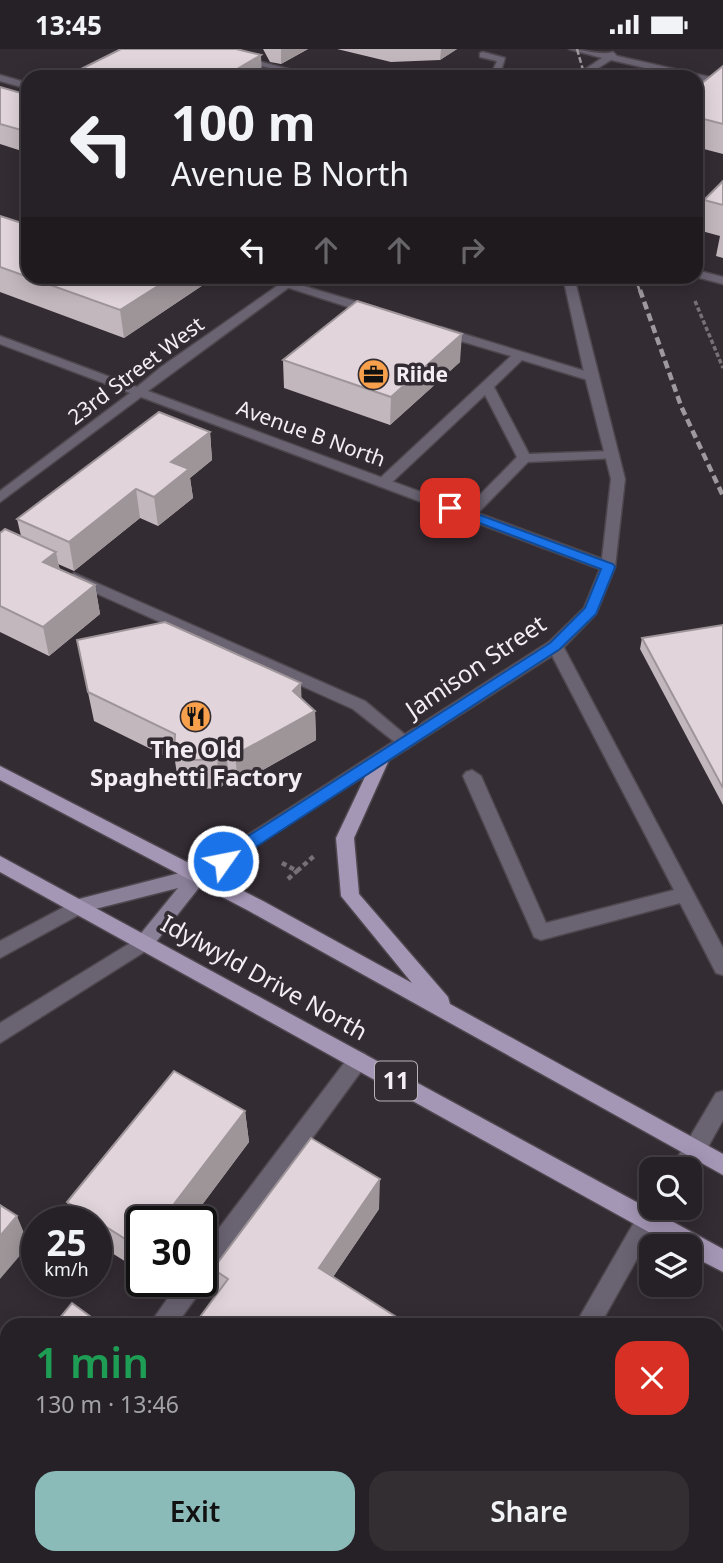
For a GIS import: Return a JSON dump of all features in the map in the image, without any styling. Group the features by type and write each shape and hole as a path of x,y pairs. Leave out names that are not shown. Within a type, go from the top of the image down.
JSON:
{"main road":[{"path":"381,760 345,838 350,896 448,1011"},
{"path":"0,772 199,875 723,1165"},
{"name":"Idylwyld Drive North","path":"0,863 358,1060 639,1207"},
{"path":"79,907 199,875"},
{"path":"145,942 199,875"},
{"name":"Idylwyld Drive North","path":"662,1220 723,1261"}],"street":[{"path":"201,49 286,70"},
{"path":"573,49 666,70"},
{"path":"589,70 622,49"},
{"path":"483,55 502,60 498,70"},
{"path":"0,78 21,84"},
{"path":"703,78 723,83"},
{"path":"703,275 723,281"},
{"name":"23rd Street West","path":"0,498 287,284"},
{"path":"303,284 387,315"},
{"name":"Jamison Street","path":"199,875 555,646 591,610 608,567 618,479 591,377 571,284"},
{"path":"427,327 591,377"},
{"name":"Avenue B North","path":"0,340 608,567"},
{"path":"383,483 520,355"},
{"path":"487,386 524,458"},
{"path":"468,515 524,458 612,455"},
{"path":"60,572 359,705 407,743"},
{"path":"555,646 723,967"},
{"path":"472,776 541,932 684,895"},
{"path":"0,950 79,907"},
{"path":"0,1034 145,942"},
{"path":"217,1249 358,1060"},
{"path":"689,1157 723,1100"},
{"path":"591,1318 647,1220"},
{"path":"166,1318 182,1297"}],"path":[{"path":"695,301 723,368"},
{"path":"288,879 313,856 322,856"},
{"path":"282,863 298,871"}],"building":[{"path":"121,49 236,49 261,55 235,70 79,70"},
{"path":"723,66 723,124 703,119 703,82"},
{"path":"0,87 21,93 21,130 0,124"},
{"path":"723,181 723,205 704,200"},
{"path":"0,216 21,223 21,275 0,267"},
{"path":"47,284 161,284 120,310"},
{"path":"357,301 462,334 391,397 283,360"},
{"path":"159,412 210,432 171,462 189,469 154,497 136,489 69,542 17,519"},
{"path":"5,529 56,552 43,562 95,585 43,627 0,606 0,533"},
{"name":"The Old Spaghetti Factory","path":"165,622 301,683 293,691 315,711 235,755 226,750 217,759 196,760 174,752 175,734 88,692 77,640"},
{"path":"723,625 723,788 642,638"},
{"path":"174,1071 245,1111 172,1206 126,1206 126,1239 112,1231 112,1206 73,1206 67,1202"},
{"path":"311,1138 380,1179 319,1268 398,1318 199,1318 228,1279 217,1272 217,1264"},
{"path":"0,1205 17,1216 0,1236"},
{"path":"72,1303 92,1318 60,1318"}],"railway":[{"path":"577,49 583,70"},
{"path":"637,284 640,292"},
{"path":"640,290 681,406 723,496"}],"place":[{"name":"Riide","path":"373,375"},
{"name":"The Old Spaghetti Factory","path":"196,716"}],"route":[{"path":"223,861 555,646 591,610 608,567 450,508"}]}
